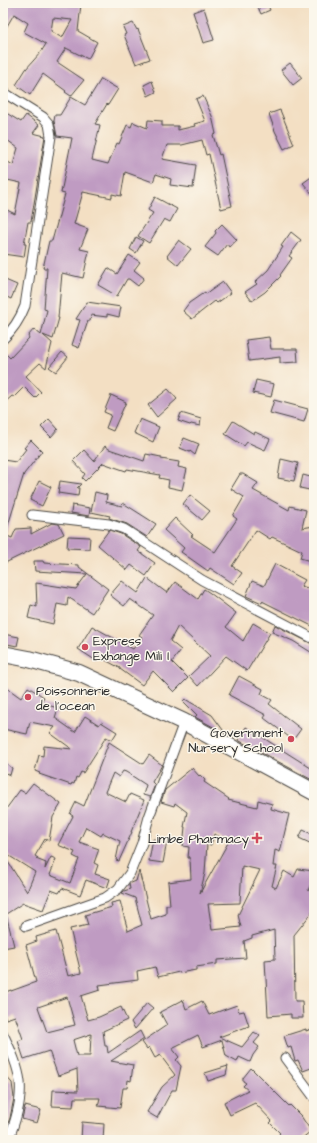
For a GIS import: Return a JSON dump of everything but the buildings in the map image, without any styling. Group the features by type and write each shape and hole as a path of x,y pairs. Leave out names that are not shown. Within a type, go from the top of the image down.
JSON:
{"highway":[{"path":"3,654 29,659 79,674 184,722 314,792"}],"street":[{"path":"3,92 43,116 48,124 51,136 25,306 20,319 11,332 3,339"},
{"path":"32,515 110,524 124,529 202,580 314,639"},
{"path":"26,926 105,898 118,889 130,873 142,843 149,817 184,722"},
{"path":"3,1034 13,1058 20,1082 19,1101 14,1126 8,1140"},
{"path":"285,1058 314,1097"}],"place":[{"name":"Express Exhange Mili I","path":"85,647"},
{"name":"Poissonnerie de l'ocean","path":"28,697"},
{"name":"Government Nursery School","path":"291,739"},
{"name":"Limbe Pharmacy","path":"257,838"}]}
